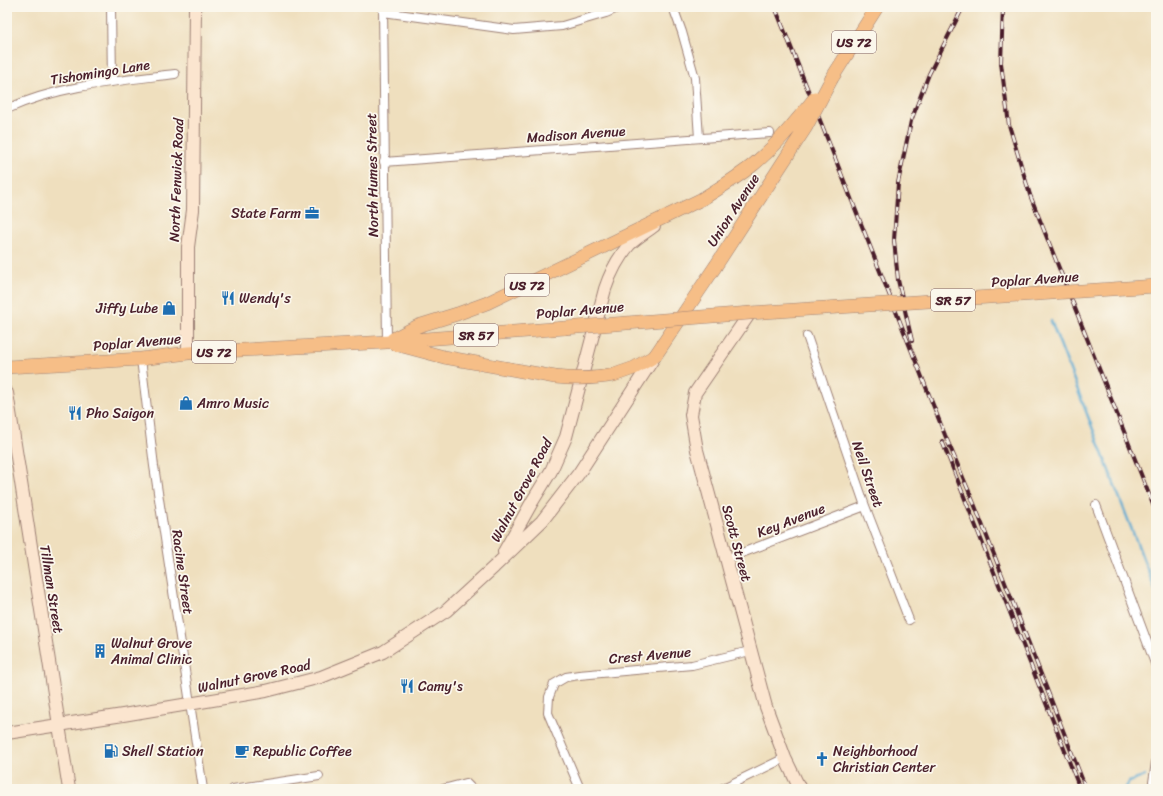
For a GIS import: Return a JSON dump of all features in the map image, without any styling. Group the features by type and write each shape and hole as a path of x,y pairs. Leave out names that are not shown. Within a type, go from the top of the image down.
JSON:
{"main road":[{"name":"North Fenwick Road","path":"188,353 188,247 193,210 195,7"},
{"name":"Union Avenue","path":"655,356 806,127 832,78 877,7"},
{"name":"Union Avenue","path":"663,219 702,199 745,171 767,152 832,78"},
{"name":"US 72","path":"387,342 418,326 487,303 663,219"},
{"name":"Walnut Grove Road","path":"498,563 551,471 566,437 604,289 610,274 620,257 630,245 663,219"},
{"name":"Poplar Avenue","path":"7,367 141,359 188,353 387,342 750,313 1156,286"},
{"name":"Scott Street","path":"750,313 695,393 690,415 697,450 766,707 785,758 800,789"},
{"name":"US 72","path":"387,342 444,357 555,377 576,379 596,379 614,375 634,368 655,356"},
{"name":"Walnut Grove Road","path":"7,733 58,726 266,691 321,677 383,652 446,611 542,521 579,473 655,356"},
{"name":"Tillman Street","path":"7,392 69,789"}],"street":[{"path":"111,7 112,82"},
{"path":"383,9 514,30 562,26 606,13 620,7"},
{"path":"673,7 695,78 699,138"},
{"name":"North Humes Street","path":"383,9 387,342"},
{"name":"Tishomingo Lane","path":"7,109 56,91 175,74"},
{"name":"Madison Avenue","path":"384,162 770,133"},
{"name":"Neil Street","path":"807,336 865,506 909,620"},
{"name":"Racine Street","path":"141,359 154,466 203,789"},
{"path":"1096,505 1156,666"},
{"name":"Key Avenue","path":"726,559 865,506"},
{"name":"Crest Avenue","path":"580,789 548,713 549,697 554,684 566,677 579,674 692,665 750,651"},
{"path":"721,789 785,758"},
{"path":"1152,789 1156,762"},
{"path":"233,789 319,776"},
{"path":"443,789 466,783 472,789"}],"waterway":[{"path":"1051,321 1156,592"},
{"path":"1125,789 1129,782 1145,776"}],"railway":[{"path":"775,7 945,435 973,501 1086,789"},
{"path":"912,341 898,280 894,240 898,183 911,121 929,74 963,7"},
{"path":"1003,7 1001,63 1009,125 1030,195 1156,512"},
{"path":"942,441 1080,789"}],"place":[{"name":"State Farm","path":"312,213"},
{"name":"Wendy's","path":"228,298"},
{"name":"Jiffy Lube","path":"169,308"},
{"name":"Amro Music","path":"186,403"},
{"name":"Pho Saigon","path":"75,413"},
{"name":"Walnut Grove Animal Clinic","path":"100,651"},
{"name":"Camy's","path":"407,686"},
{"name":"Shell Station","path":"111,751"},
{"name":"Republic Coffee","path":"242,751"},
{"name":"Neighborhood Christian Center","path":"822,759"}]}
